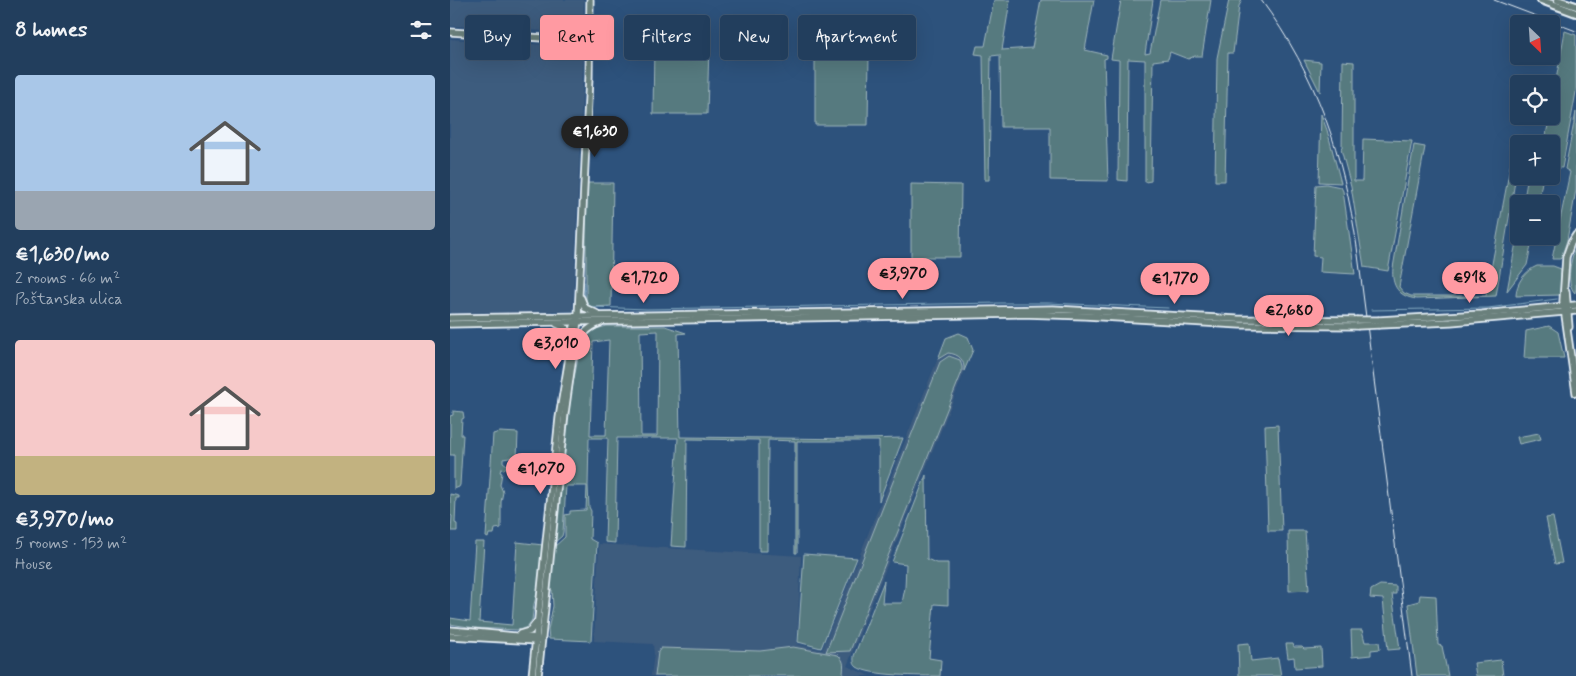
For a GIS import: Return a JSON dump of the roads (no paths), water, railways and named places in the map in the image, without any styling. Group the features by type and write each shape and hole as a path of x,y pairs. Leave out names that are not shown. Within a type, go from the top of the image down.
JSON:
{"highway":[{"path":"1540,0 1576,13"},
{"path":"1558,0 1576,6"}],"main road":[{"path":"590,0 590,15"},
{"path":"450,32 540,38"},
{"path":"532,676 577,320 588,60"},
{"path":"1568,338 1564,284 1566,257 1571,243 1576,236"},
{"path":"579,290 582,303 588,310 610,318 1014,314 1084,316 1231,325 1451,322 1548,314 1566,309 1576,303 1567,292 1564,284"},
{"path":"1567,292 1566,329 1576,393"},
{"path":"450,324 549,322 610,318 1021,308 1356,323"},
{"path":"1379,323 1450,316 1566,309 1576,311"},
{"path":"1548,314 1558,318 1566,329"},
{"path":"572,362 581,338 586,331 610,318"},
{"path":"450,319 577,320"},
{"path":"538,676 538,618 559,418 571,342 577,320"},
{"path":"549,322 566,328 570,334 571,342"},
{"path":"509,638 530,631 538,618"},
{"path":"450,630 509,638 527,644 534,655"},
{"path":"450,636 538,640"}],"waterway":[{"path":"585,282 586,300 593,307 647,309 1048,303 1168,308"},
{"path":"1371,310 1488,308 1557,299"}],"railway":[{"path":"1261,0 1281,28 1313,87 1336,149 1344,181 1357,247 1412,676"},
{"path":"1494,0 1576,31"}]}
